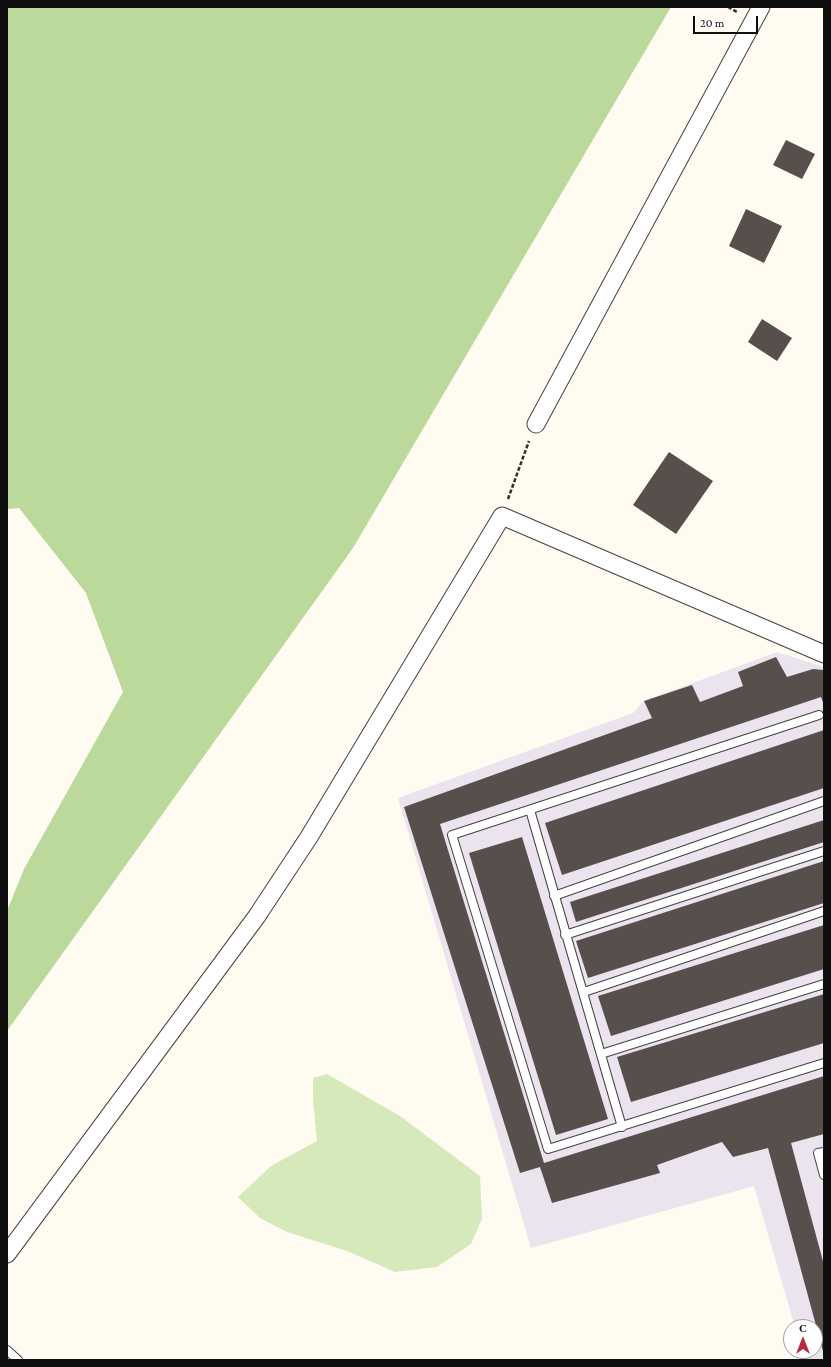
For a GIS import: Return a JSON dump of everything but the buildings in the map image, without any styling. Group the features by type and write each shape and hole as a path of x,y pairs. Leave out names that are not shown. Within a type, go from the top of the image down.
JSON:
{"street":[{"path":"536,424 761,7"},
{"path":"7,1254 266,903 309,837 502,516 824,654"}],"lane":[{"path":"819,715 452,835 548,1149 622,1127 824,1062"},
{"path":"554,896 824,801"},
{"path":"530,810 565,935 584,992 622,1127"},
{"path":"565,935 824,851"},
{"path":"584,992 824,911"},
{"path":"601,1054 824,984"},
{"path":"824,1152 818,1154 824,1175"},
{"path":"7,1350 18,1360"}],"path":[{"path":"502,516 536,424"}],"shaded area":[{"path":"777,652 824,667 824,1360 805,1360 823,1359 823,1319 793,1319 754,1186 531,1248 398,798 633,713 644,701"}],"green space":[{"path":"7,7 671,7 353,548 7,1031 7,911 24,869 123,692 86,593 19,508 7,509"},
{"path":"327,1074 400,1116 480,1176 482,1219 471,1244 437,1267 395,1272 347,1251 287,1232 260,1218 238,1197 271,1166 317,1141 313,1100 313,1078"}]}
